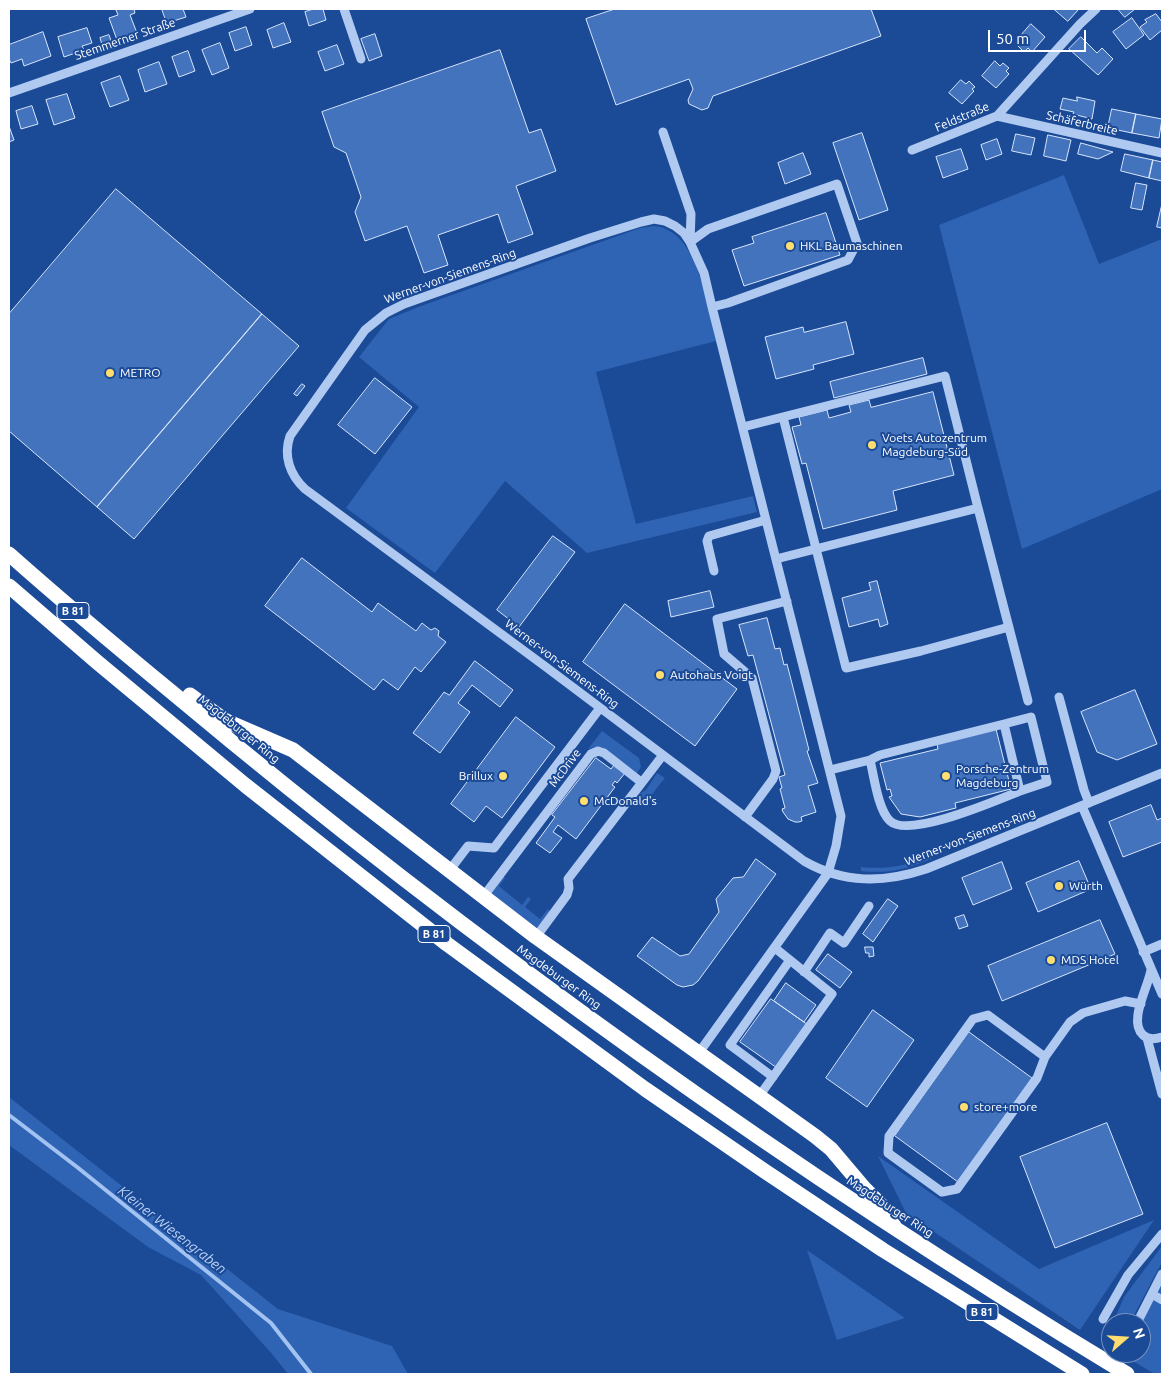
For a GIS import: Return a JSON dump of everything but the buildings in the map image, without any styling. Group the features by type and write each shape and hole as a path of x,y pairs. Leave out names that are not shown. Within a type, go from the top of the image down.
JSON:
{"highway":[{"name":"Magdeburger Ring","path":"9,554 62,601 314,810 467,928 656,1067 896,1229 1063,1336 1127,1374"},
{"name":"B 81","path":"9,586 245,785 447,944 645,1089 763,1170 883,1250 1082,1374"},
{"path":"139,665 171,680 226,721 292,750 536,937 698,1054 760,1095 831,1149 883,1207 896,1229"}],"street":[{"name":"Stemmerner Straße","path":"9,93 250,9"},
{"path":"344,9 361,59"},
{"name":"Feldstraße","path":"912,150 997,116 1080,24 1096,9"},
{"name":"Schäferbreite","path":"997,116 1162,154"},
{"path":"663,132 691,214 690,242"},
{"path":"690,242 708,229 837,184 857,243 848,260 728,303 712,306"},
{"name":"Werner-von-Siemens-Ring","path":"698,1054 828,873 836,846 841,816 704,273 684,233 665,221 654,219 395,307 366,330 290,436 288,460 291,471 296,479 305,490 804,861 828,873 884,880 904,876 926,869 1162,773"},
{"path":"743,427 945,376 1028,701"},
{"path":"783,417 846,668 920,652 1009,627"},
{"path":"776,559 978,508"},
{"path":"714,571 707,542 709,536 766,520"},
{"path":"745,817 773,779 776,771 752,678 724,654 717,619 787,601"},
{"path":"1059,697 1084,790 1086,805 1143,952 1162,994"},
{"path":"449,871 468,846 494,848 600,708"},
{"path":"830,770 870,760 880,755 1031,717 1047,782 960,815 902,827 891,822 884,813 870,760"},
{"path":"1004,724 1020,791"},
{"name":"McDrive","path":"483,897 592,753 598,751 604,753 641,782"},
{"path":"536,937 567,895 569,888 568,879 662,755"},
{"path":"804,972 830,933 844,943 869,906"},
{"path":"1143,952 1162,944"},
{"path":"760,1095 832,994 775,948"},
{"path":"773,1077 730,1045 790,960"},
{"path":"1151,970 1137,1015 1137,1023 1139,1030 1147,1038 1162,1094"},
{"path":"1045,1057 988,1015 973,1019 889,1136 888,1153 942,1192 958,1189 1037,1078 1045,1057 1070,1022 1083,1013 1125,1001 1141,1004"},
{"path":"1147,1038 1156,1039 1162,1037"},
{"path":"1106,1313 1128,1275 1162,1234"},
{"path":"1142,1313 1162,1274"},
{"path":"1152,1294 1162,1300"}],"shaded area":[{"path":"1064,175 1099,264 1162,239 1162,489 1022,549 939,225"},
{"path":"654,226 669,231 681,241 691,255 699,272 716,341 596,372 636,524 753,496 757,512 587,553 505,481 435,573 346,508 419,407 359,357 389,319 640,228"},
{"path":"602,731 639,758 641,767 637,773 602,747 588,749"},
{"path":"657,773 665,778 646,802 637,795 646,790"},
{"path":"933,855 931,859 897,870 880,872 861,871 861,867 881,868 898,866"},
{"path":"503,876 505,878 499,886 522,905 528,897 531,899 525,907 540,919 548,909 551,912 537,928 490,893"},
{"path":"9,1097 278,1309 392,1346 408,1374 288,1374 201,1275 148,1247 9,1145"},
{"path":"878,1156 1039,1269 1154,1220 1080,1330 906,1213"},
{"path":"1162,1246 1162,1262 1135,1313 1117,1313 1124,1297"},
{"path":"807,1250 905,1318 837,1340"},
{"path":"1162,1284 1162,1374 1155,1374 1136,1363 1151,1363 1151,1313 1147,1313"}],"waterway":[{"name":"Kleiner Wiesengraben","path":"9,1115 77,1167 271,1323 311,1374"}],"place":[{"name":"HKL Baumaschinen","path":"790,246"},
{"name":"METRO","path":"110,373"},
{"name":"Voets Autozentrum Magdeburg-Süd","path":"872,445"},
{"name":"Autohaus Voigt","path":"660,675"},
{"name":"Brillux","path":"503,776"},
{"name":"Porsche-Zentrum Magdeburg","path":"946,776"},
{"name":"McDonald's","path":"584,801"},
{"name":"Würth","path":"1059,886"},
{"name":"MDS Hotel","path":"1051,960"},
{"name":"store+more","path":"964,1107"}]}
